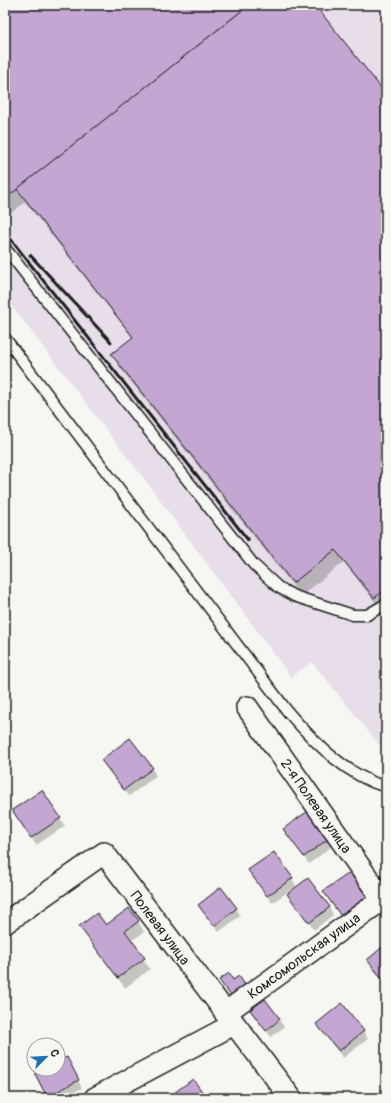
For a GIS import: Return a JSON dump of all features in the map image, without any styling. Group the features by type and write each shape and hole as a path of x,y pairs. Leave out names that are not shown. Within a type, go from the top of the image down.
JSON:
{"street":[{"name":"2-я Полевая улица","path":"247,707 384,901"},
{"name":"Полевая улица","path":"5,923 104,854 291,1098"},
{"name":"Комсомольская улица","path":"94,1098 230,1019 384,901"}],"lane":[{"path":"5,248 254,565 278,587 294,596 352,615 367,615 386,604"},
{"path":"5,338 288,712 311,738 341,763 372,783 386,787"}],"shaded area":[{"path":"5,5 386,5 386,753 312,662 291,677 151,488 5,297"}],"building":[{"path":"5,5 249,5 5,199"},
{"path":"249,5 315,5 386,94 386,589 374,598 335,550 293,583 111,354 133,337 17,189"},
{"path":"130,738 153,768 124,790 101,760"},
{"path":"42,790 61,818 31,838 12,810"},
{"path":"308,811 328,839 304,857 283,829"},
{"path":"274,852 293,878 267,896 248,870"},
{"path":"351,872 368,896 341,916 323,891"},
{"path":"308,878 330,907 309,923 287,894"},
{"path":"221,887 237,908 214,926 198,905"},
{"path":"129,908 139,921 125,931 145,958 118,978 79,926 97,913 106,925"},
{"path":"386,944 386,983 367,960"},
{"path":"229,973 233,980 239,976 246,986 231,996 219,980"},
{"path":"265,999 280,1019 266,1031 250,1010"},
{"path":"342,1003 364,1031 339,1051 316,1024"},
{"path":"66,1057 79,1080 47,1097 37,1077 66,1077"},
{"path":"193,1079 206,1097 177,1098 174,1093"},
{"path":"370,1094 374,1098 365,1098"}],"railway":[{"path":"5,232 248,540"},
{"path":"30,255 111,342"}]}
